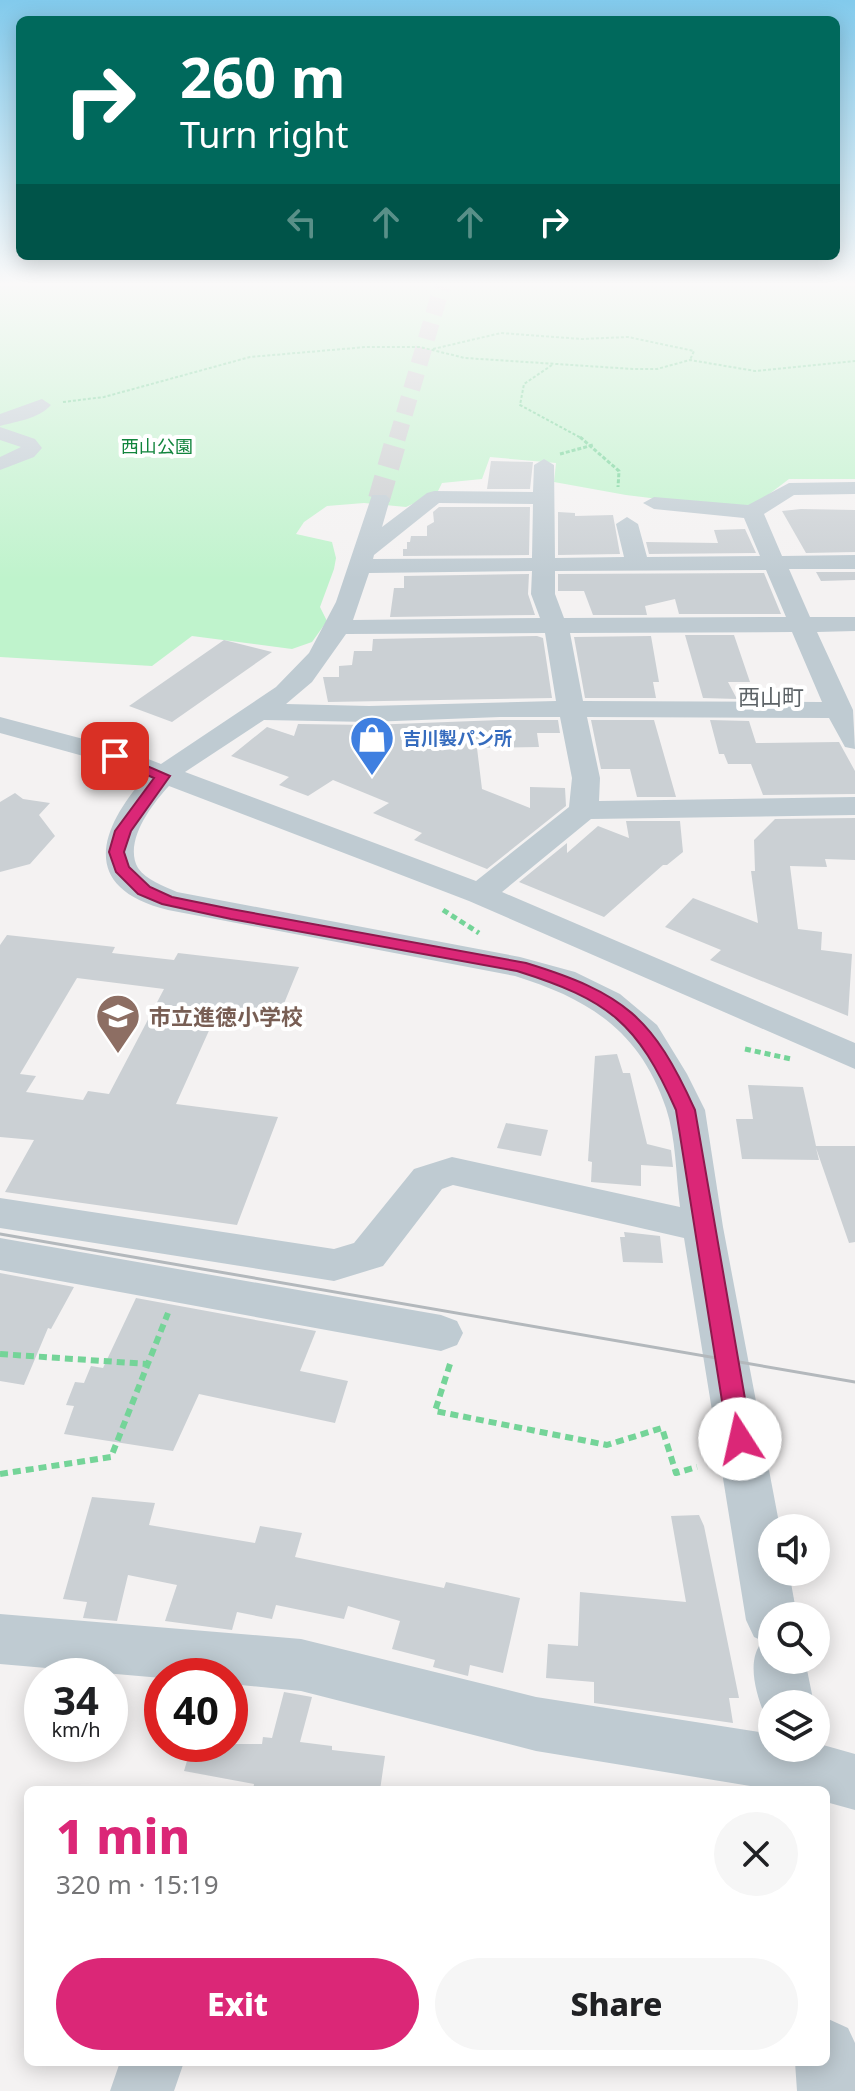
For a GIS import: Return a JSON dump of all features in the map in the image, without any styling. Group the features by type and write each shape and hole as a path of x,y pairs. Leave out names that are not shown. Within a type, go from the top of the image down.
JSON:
{"street":[{"path":"2,412 28,413 42,405"},
{"path":"0,433 28,443 32,448 0,464"},
{"path":"549,460 543,498 543,594 560,639 586,778 584,810"},
{"path":"654,503 752,512 789,489 855,488"},
{"path":"359,560 434,497 543,498"},
{"path":"379,499 338,627 318,660 297,682 162,776 123,831 116,852 121,868 144,891 168,900 520,967 563,980 608,1002 644,1033 686,1110 703,1227 769,1602"},
{"path":"752,512 855,741"},
{"path":"627,524 637,564"},
{"path":"359,560 544,566 855,562"},
{"path":"338,627 855,624"},
{"path":"255,712 840,710"},
{"path":"0,725 115,756 480,894 855,1057"},
{"path":"480,894 584,810 855,806"},
{"path":"0,1213 334,1265 368,1255 428,1179 452,1171 703,1227"},
{"path":"0,1254 441,1333"},
{"path":"0,1639 301,1665 536,1724 798,1768 855,1782"},
{"path":"142,2091 151,2066"},
{"path":"827,2066 829,2091"}],"path":[{"path":"42,405 104,397 153,384"},
{"path":"525,384 520,405 574,430 594,445 619,471 618,487"},
{"path":"549,460 594,445"},
{"path":"0,1474 111,1457 179,1286"},
{"path":"441,1333 460,1335 435,1411 607,1445 662,1428 676,1473 697,1467"},
{"path":"0,1354 148,1364"}],"green space":[{"name":"西山公園","path":"0,384 855,384 855,479 789,479 748,510 626,495 554,482 556,463 490,457 482,479 442,483 437,493 406,507 364,503 327,506 304,522 296,534 332,542 336,558 320,607 327,621 312,642 292,649 192,636 152,666 0,657"}],"building":[{"path":"491,461 533,462 530,489 487,489"},
{"path":"439,507 530,507 529,555 403,556 403,549 407,549 411,536 427,536 427,526 434,522 433,512"},
{"path":"855,510 855,552 806,553 782,511"},
{"path":"558,512 575,513 575,516 613,515 620,554 558,555"},
{"path":"745,529 756,553 649,554 646,542 718,543 714,530"},
{"path":"816,572 855,572 855,580 821,581"},
{"path":"764,573 781,614 679,614 675,599 645,606 647,615 593,615 584,591 558,591 558,574"},
{"path":"529,574 528,594 535,615 390,617 394,588 404,588 404,576"},
{"path":"685,635 734,635 750,682 728,682 737,699 703,698"},
{"path":"651,636 659,682 653,682 656,698 585,698 574,637"},
{"path":"543,638 552,698 328,702 323,677 339,677 339,666 352,665 354,651 372,651 373,639"},
{"path":"224,640 272,652 172,722 129,706"},
{"path":"558,720 560,733 537,733 539,747 477,748 482,789 530,808 530,787 565,788 566,806 487,869 414,840 422,833 373,813 389,803 333,780 308,796 279,785 289,777 231,756 267,727 294,736 298,724 369,725"},
{"path":"591,720 654,720 676,797 637,797 630,769 601,769"},
{"path":"710,720 749,721 756,743 839,742 855,771 855,794 763,795 751,764 728,764 724,754 719,754"},
{"path":"15,793 23,799 50,803 39,815 55,836 30,864 0,872 0,802"},
{"path":"855,818 855,860 825,859 827,867 790,866 798,929 822,932 821,950 852,954 848,1016 710,960 721,950 665,927 693,898 758,923 751,871 755,871 754,840 775,819"},
{"path":"626,821 680,821 683,852 663,865 604,917 519,882 567,843 567,853 598,826 629,838"},
{"path":"7,935 115,947 112,953 174,960 178,953 299,967 276,1023 216,1015 176,1104 278,1117 237,1225 5,1192 34,1140 0,1137 0,945","holes":["77,978 164,989 109,1094 88,1091 83,1100 26,1092 36,1076 20,1074"]},
{"path":"617,1054 623,1073 630,1073 647,1144 671,1150 673,1167 641,1165 641,1186 591,1182 592,1162 588,1161 595,1056"},
{"path":"748,1085 803,1087 816,1146 855,1146 855,1242 849,1243 816,1148 819,1160 742,1159 736,1119 753,1119"},
{"path":"506,1123 548,1130 541,1156 497,1148"},
{"path":"624,1232 660,1236 663,1263 623,1262 620,1237 625,1237"},
{"path":"0,1273 74,1287 51,1329 48,1328 24,1385 0,1381"},
{"path":"136,1298 316,1331 300,1371 348,1381 335,1423 199,1394 173,1451 64,1434 74,1406 66,1405 75,1382 84,1383 91,1366 103,1368"},
{"path":"92,1497 155,1503 149,1525 255,1543 260,1526 302,1533 295,1557 444,1588 446,1582 520,1598 503,1673 470,1665 468,1676 433,1667 435,1660 392,1649 400,1621 348,1606 344,1619 276,1605 272,1619 237,1612 232,1630 165,1621 177,1585 128,1575 117,1621 83,1618 87,1602 63,1599"},
{"path":"699,1515 704,1526 739,1698 729,1698 733,1723 594,1703 594,1682 546,1678 548,1644 578,1646 580,1592 686,1602 671,1516"},
{"path":"284,1692 312,1697 300,1742 332,1746 332,1750 385,1756 381,1786 254,1786 184,1771 187,1762 248,1762 248,1744 262,1744 263,1737 272,1738"}],"tunnel":[{"path":"397,439 413,384"},
{"path":"379,499 397,437"}],"tram line":[{"path":"0,1234 855,1382"}],"place":[{"name":"吉川製パン所","path":"372,777"},
{"name":"市立進徳小学校","path":"118,1055"}],"district":[{"name":"西山町","path":"771,696"}],"route":[{"path":"115,756 162,776 123,831 116,852 121,868 144,891 168,900 231,914 520,967 563,980 608,1002 644,1033 686,1110 740,1439"}]}
